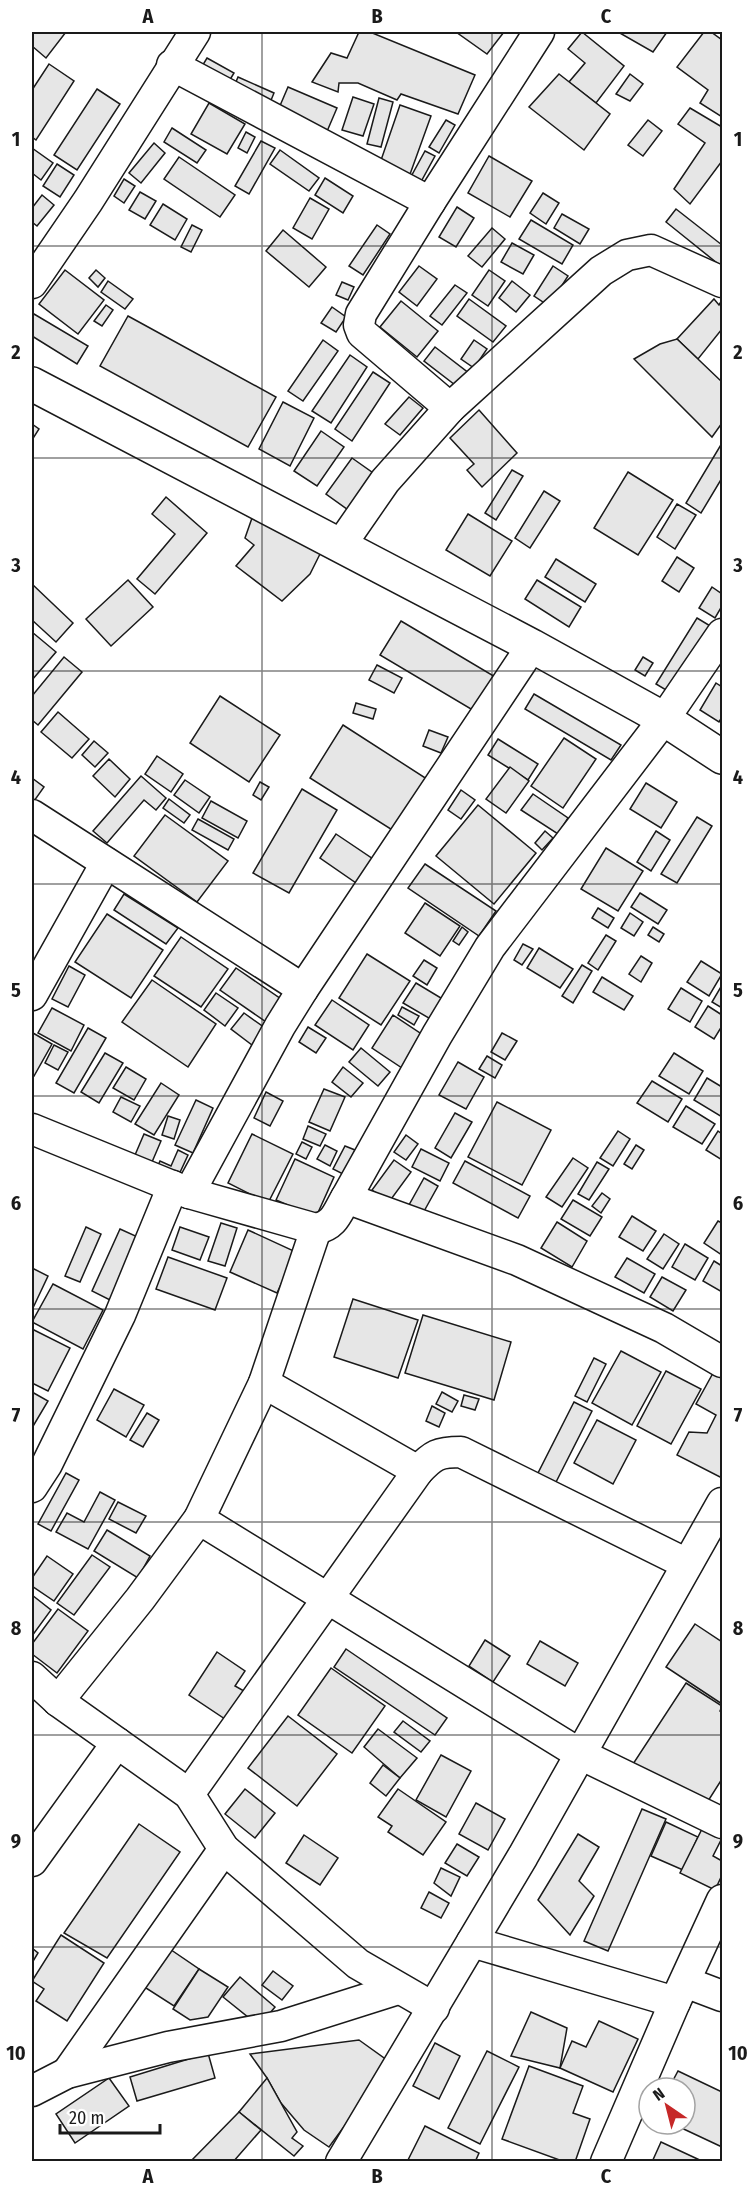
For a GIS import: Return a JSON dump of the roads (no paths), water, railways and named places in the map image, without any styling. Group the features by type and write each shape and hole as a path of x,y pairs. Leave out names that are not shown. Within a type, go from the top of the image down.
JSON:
{"street":[{"path":"32,283 88,201 195,32"},
{"path":"450,408 362,333 358,325 361,314 430,202 539,32"},
{"path":"172,65 430,202"},
{"path":"340,546 385,481 450,408 601,271 627,255 651,250 723,282"},
{"path":"32,384 532,646 664,719 723,756"},
{"path":"32,1129 181,1189 316,1229 327,1227 333,1221 437,1035 490,947 664,719 723,634"},
{"path":"32,1487 46,1464 181,1189 303,989 532,646"},
{"path":"32,815 303,989"},
{"path":"32,996 106,862"},
{"path":"346,1198 517,1260 664,1328 723,1362"},
{"path":"58,1701 140,1599 199,1519 264,1383 316,1229"},
{"path":"264,1383 418,1471"},
{"path":"189,1794 418,1471 431,1457 444,1452 461,1452 704,1551"},
{"path":"341,2162 434,2008 580,1754 704,1551 723,1503"},
{"path":"199,1519 580,1754 723,1823"},
{"path":"32,1678 58,1701 189,1794 224,1849 358,1964 434,2008"},
{"path":"32,1861 117,1743"},
{"path":"67,2073 224,1849"},
{"path":"606,2162 723,1900"},
{"path":"472,1942 680,1992 723,1996"},
{"path":"32,2091 67,2073 168,2047 281,2026 398,1989"}]}
